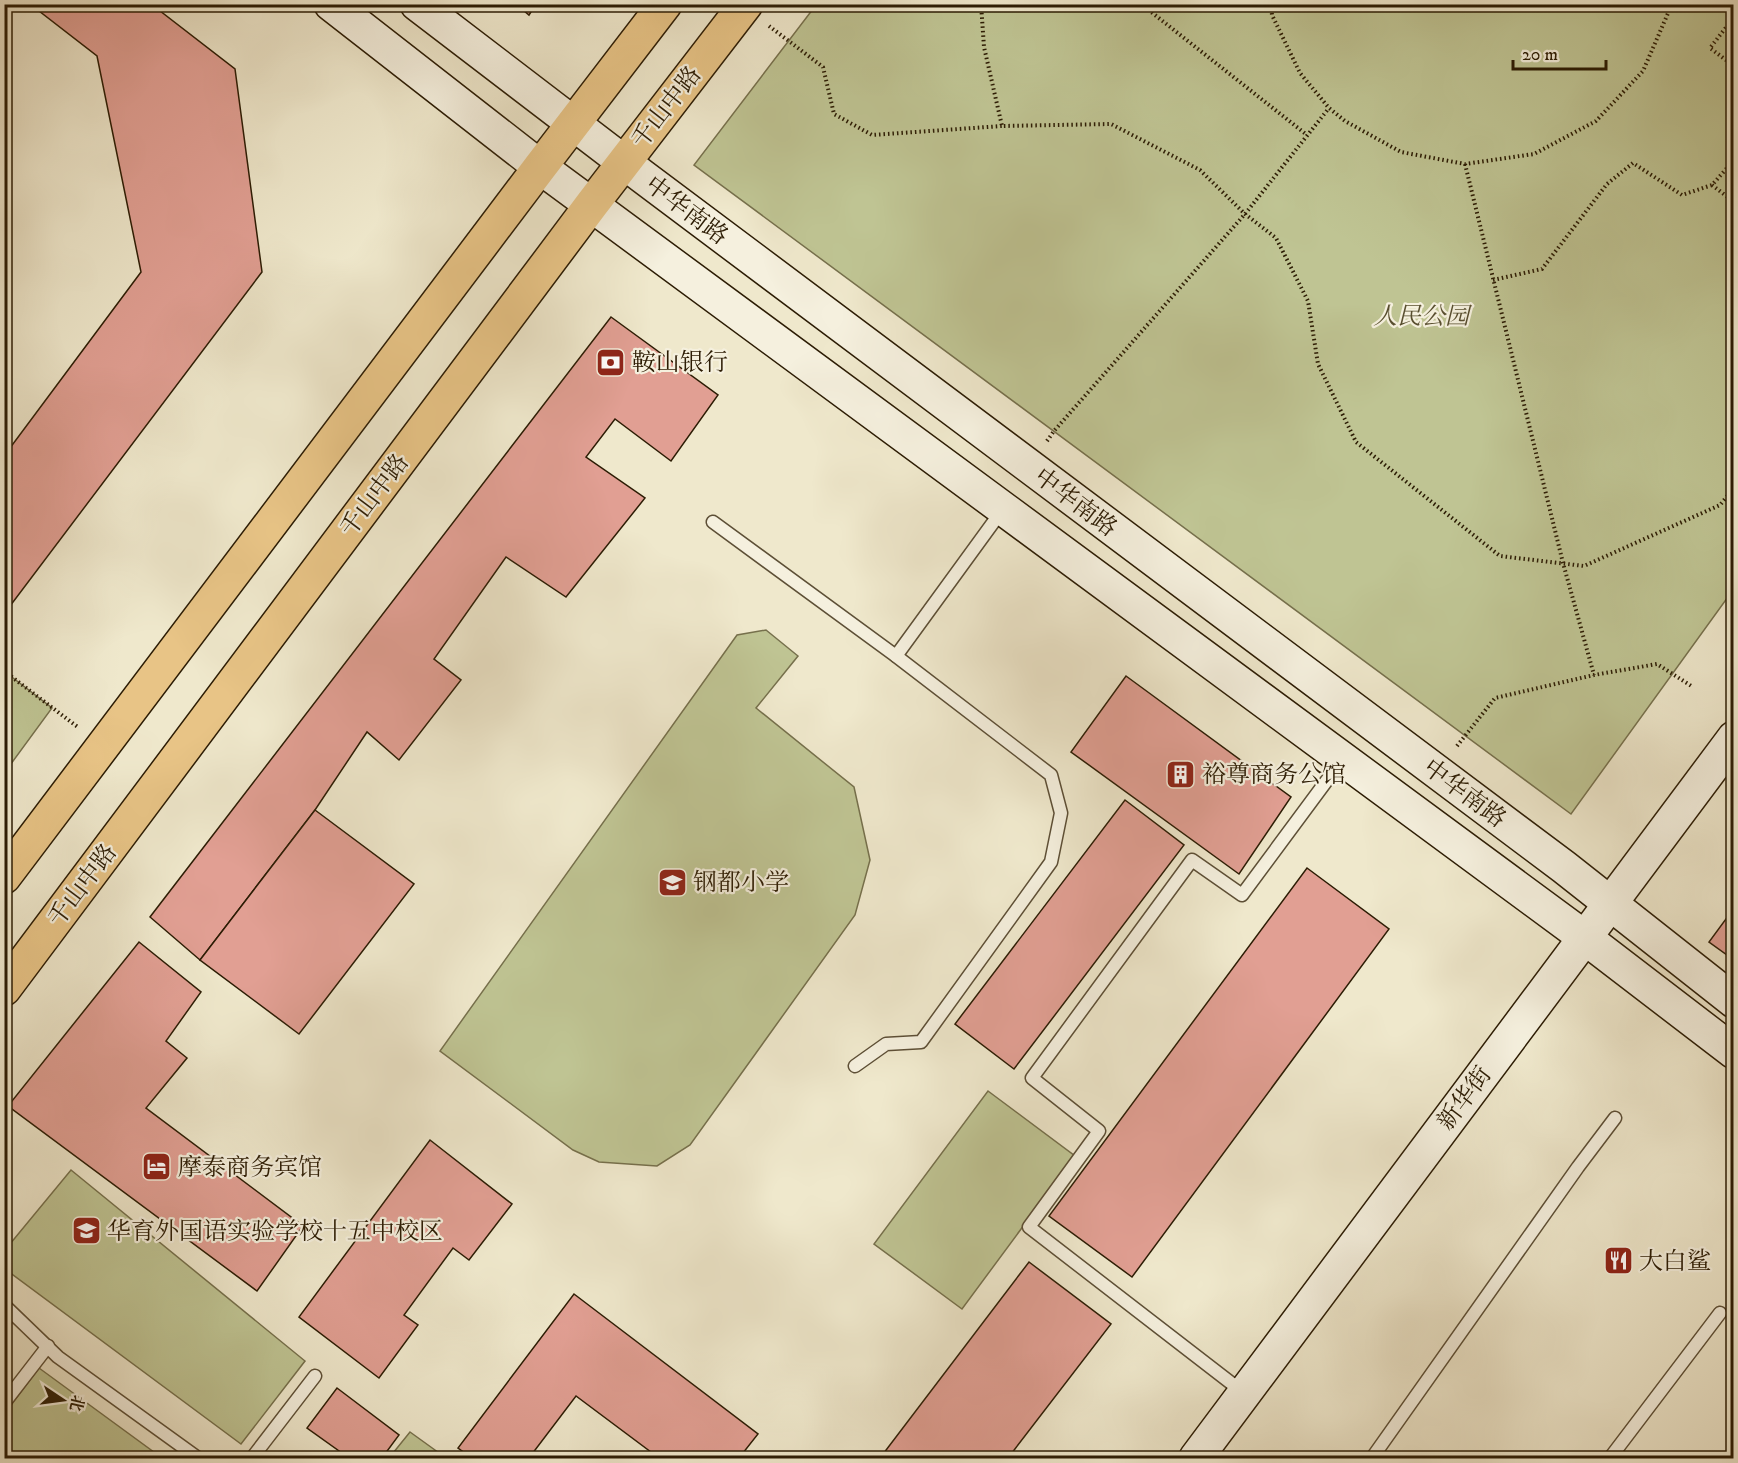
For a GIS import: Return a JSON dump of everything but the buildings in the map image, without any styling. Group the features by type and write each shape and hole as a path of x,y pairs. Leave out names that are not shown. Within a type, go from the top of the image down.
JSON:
{"main road":[{"path":"331,4 540,167 1584,937 1734,1052"},
{"name":"中华南路","path":"417,4 624,162 1564,867 1608,904 1734,1001"},
{"path":"4,877 665,4"},
{"name":"千山中路","path":"4,989 591,204 745,6"},
{"name":"新华街","path":"1196,1458 1734,738"}],"lane":[{"path":"896,656 1004,508"},
{"path":"713,522 896,656 1051,775 1061,813 1051,862 921,1042 886,1044 855,1066"},
{"path":"1245,1393 1029,1227 1099,1131 1032,1078 1192,860 1242,894 1343,759"},
{"path":"1372,1458 1578,1167 1616,1118"},
{"path":"4,1305 58,1356 198,1458"},
{"path":"1610,1458 1720,1313"},
{"path":"4,1402 48,1346"},
{"path":"252,1458 315,1376"}],"path":[{"path":"981,4 984,47 1002,126"},
{"path":"1141,4 1307,135"},
{"path":"1271,4 1272,15 1300,73 1329,108 1345,121 1401,152 1465,164 1534,154 1596,121 1643,70 1672,4"},
{"path":"745,6 823,67 834,114 872,135 1002,126 1111,124 1200,170 1245,214 1276,238 1308,301 1318,363 1356,442 1500,556 1584,566 1720,505 1734,488"},
{"path":"1734,17 1710,48 1734,66"},
{"path":"1030,467 1054,431 1245,214 1329,108"},
{"path":"1493,280 1542,269 1606,184 1633,163 1682,195 1712,185 1734,160"},
{"path":"1465,164 1563,564 1594,675"},
{"path":"1712,185 1734,202"},
{"path":"1437,772 1495,698 1594,675 1658,664 1693,687"},
{"path":"4,671 103,747"}],"green space":[{"name":"人民公园","path":"816,5 1733,5 1733,590 1571,814 694,165"},
{"path":"766,630 798,656 756,708 854,787 870,860 855,915 690,1145 657,1166 599,1162 573,1150 440,1051 737,635"},
{"path":"4,671 52,708 5,772 4,772"},
{"path":"988,1091 1075,1156 962,1309 874,1244"},
{"path":"71,1170 305,1361 241,1444 5,1269 5,1250"},
{"path":"39,1368 162,1458 5,1458 5,1413"},
{"path":"410,1432 446,1458 389,1458"}],"place":[{"name":"鞍山银行","path":"611,362"},
{"name":"裕尊商务公馆","path":"1181,774"},
{"name":"钢都小学","path":"672,882"},
{"name":"摩泰商务宾馆","path":"157,1167"},
{"name":"华育外国语实验学校十五中校区","path":"86,1231"},
{"name":"大白鲨","path":"1618,1261"}]}
